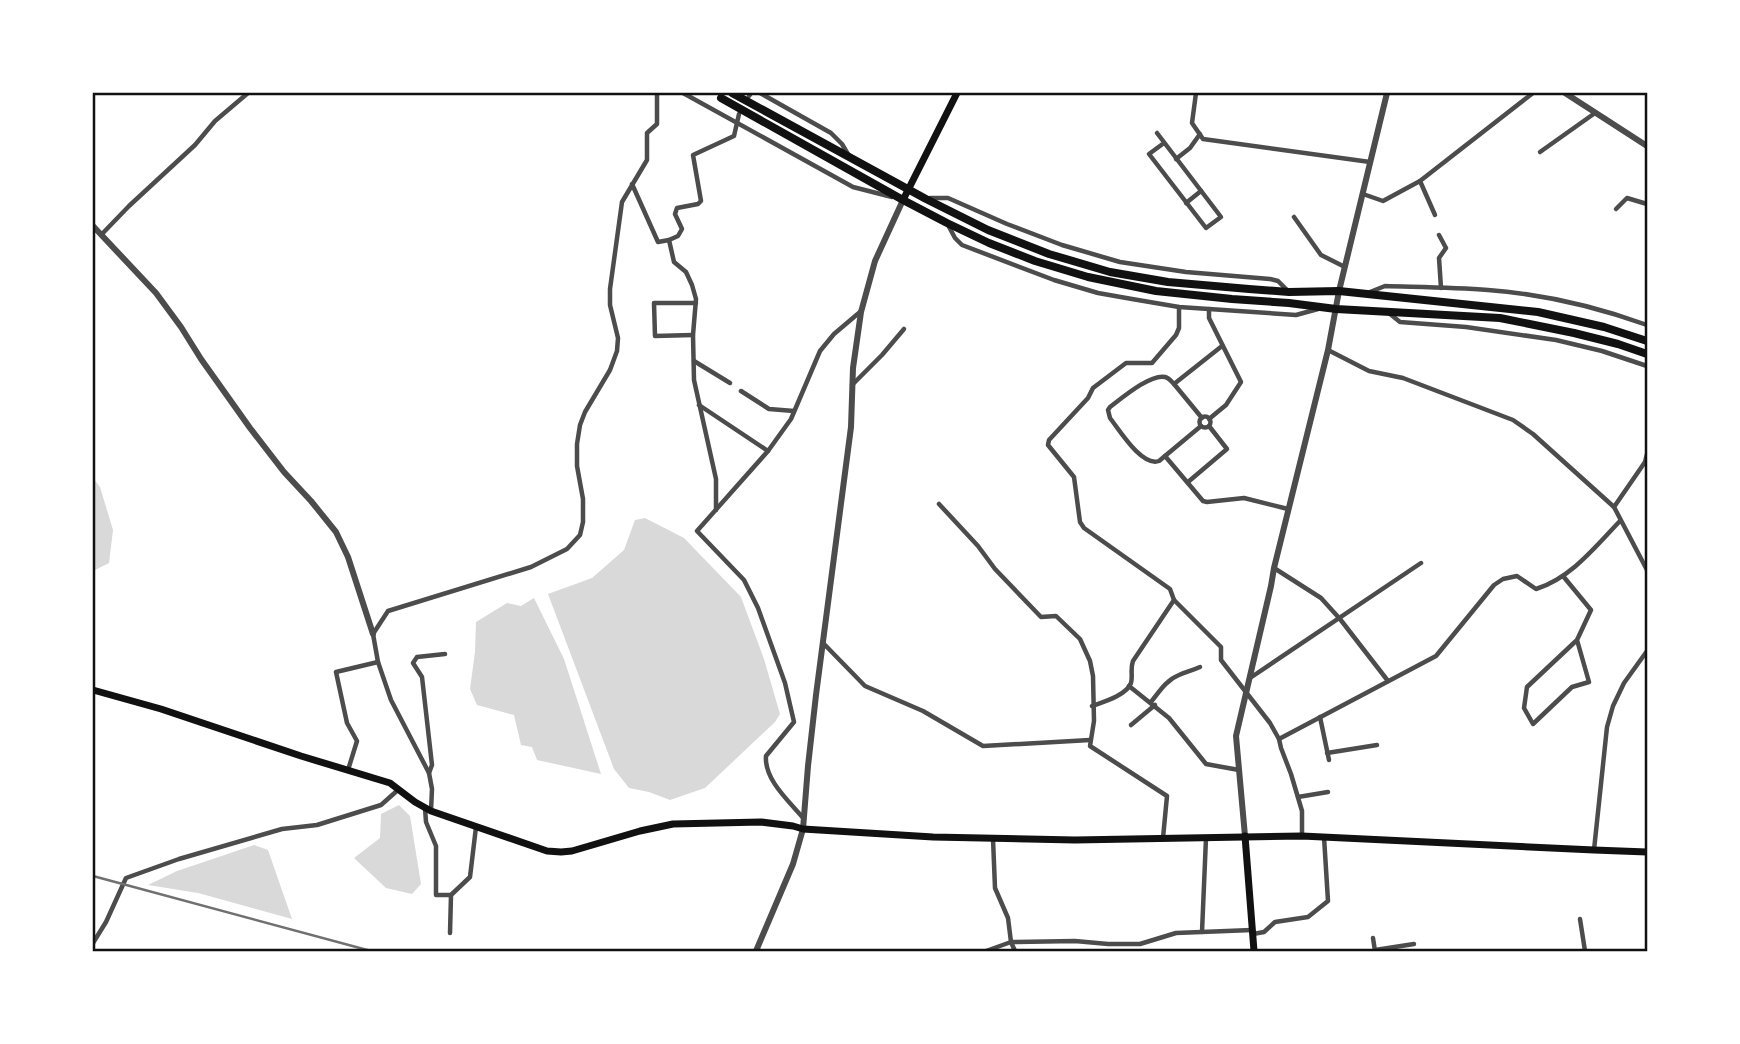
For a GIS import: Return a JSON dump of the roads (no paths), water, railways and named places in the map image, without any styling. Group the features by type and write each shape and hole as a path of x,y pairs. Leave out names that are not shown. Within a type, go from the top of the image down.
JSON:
{"highway":[{"path":"732,93 988,230 1049,254 1110,272 1168,282 1289,292 1339,291 1484,305 1538,312 1604,327 1647,341"},
{"path":"722,98 947,223 1035,261 1088,277 1156,291 1336,309 1500,318 1585,335 1647,354"}],"main road":[{"path":"903,200 957,93"},
{"path":"93,690 197,720 390,783 428,809 548,851 561,852 673,824 761,822 803,830 920,837 1074,840 1302,836 1647,852"},
{"path":"1245,836 1254,951"}],"street":[{"path":"102,234 195,145 215,121 248,93"},
{"path":"373,634 388,611 531,567 567,549 580,535 583,522 583,499 577,466 580,425 610,370 617,351 618,338 610,305 610,289 622,202 647,160 648,133 657,124 657,93"},
{"path":"683,93 853,187 903,200 874,261 861,312 853,368 851,427 809,754 803,830 793,864 756,951"},
{"path":"760,93 831,133 842,144 849,157"},
{"path":"1196,93 1192,123 1203,139 1370,163"},
{"path":"1245,836 1236,736 1273,568 1328,350 1339,291 1387,93"},
{"path":"1363,194 1383,201 1420,181 1533,93"},
{"path":"1565,93 1647,146"},
{"path":"1540,152 1596,113"},
{"path":"632,184 658,243 678,236 682,229 675,214 677,208 701,201 693,155 734,136 739,114"},
{"path":"1157,133 1221,217 1206,228 1149,154 1164,143"},
{"path":"1176,159 1190,148 1200,134"},
{"path":"1420,181 1435,215"},
{"path":"1186,202 1201,191"},
{"path":"1616,209 1627,198 1647,204"},
{"path":"1294,217 1321,255 1345,267"},
{"path":"947,223 955,238 962,244 1022,269 1098,293 1179,307 1296,315 1323,307"},
{"path":"93,226 156,293 250,428 336,532 348,558 373,634 378,662 391,700 429,773 432,789 426,822 436,846 436,895 451,895 470,877 476,826"},
{"path":"1439,235 1446,248 1440,258 1441,288"},
{"path":"669,240 674,262 686,272 696,303 693,335 694,380 716,479 716,511"},
{"path":"1366,294 1385,286 1488,290 1540,297 1647,325"},
{"path":"693,335 655,336 654,303 696,303"},
{"path":"1179,307 1179,328 1176,335 1152,363 1126,363 1093,388 1088,398 1049,440 1048,445 1073,477 1080,522 1084,528 1170,589 1174,600 1221,647 1221,660 1279,739 1298,797 1302,836"},
{"path":"1209,309 1209,318 1241,382 1226,405 1209,419"},
{"path":"804,819 774,782 765,763 766,756 794,722 785,683 758,608 744,580 697,531 768,451 791,419 820,351 834,334 861,312"},
{"path":"1389,313 1400,322 1466,327 1556,340 1647,366"},
{"path":"852,385 883,355 904,329"},
{"path":"1174,384 1222,346"},
{"path":"1328,350 1369,371 1403,378 1513,421 1533,434 1614,507 1647,570"},
{"path":"694,361 730,383"},
{"path":"1201,426 1155,463 1142,457 1110,418 1108,410 1139,385 1166,377 1202,418 1209,419"},
{"path":"741,391 769,409 794,411"},
{"path":"698,404 768,451"},
{"path":"1201,426 1202,418"},
{"path":"1188,482 1227,449 1209,426 1209,419"},
{"path":"1201,426 1209,426"},
{"path":"1614,507 1645,462 1647,454"},
{"path":"1165,456 1203,501 1244,498 1288,509"},
{"path":"939,504 1041,617 1056,617 1080,639 1090,661 1093,676 1094,721 1090,746 1167,796 1163,838"},
{"path":"1279,739 1436,656 1493,585 1503,579 1517,576 1536,589 1563,576 1620,521"},
{"path":"1248,679 1421,563"},
{"path":"1273,568 1321,598 1340,618 1389,682"},
{"path":"1563,576 1591,610 1577,640 1527,687 1524,708 1533,724 1572,687 1590,682 1577,640"},
{"path":"1092,706 1112,699 1129,686 1133,660 1174,600"},
{"path":"824,644 865,686 923,711 983,746 1090,740"},
{"path":"1594,850 1607,727 1624,683 1647,651"},
{"path":"429,773 432,765 422,677 413,663 417,657 445,654"},
{"path":"348,770 357,741 347,723 336,671 378,662"},
{"path":"1131,725 1153,704 1167,682 1181,673 1188,673 1200,667"},
{"path":"1129,686 1170,718 1206,764 1239,770"},
{"path":"1320,718 1329,760"},
{"path":"1327,753 1377,746"},
{"path":"93,943 126,878 179,859 282,829 317,825 381,806 399,789"},
{"path":"1298,797 1328,792"},
{"path":"1202,932 1206,837"},
{"path":"992,838 995,888 1008,918 1015,951"},
{"path":"986,951 1011,942 1140,944 1176,933 1264,932 1275,922 1308,917 1328,901 1324,838"},
{"path":"450,933 451,895"},
{"path":"1580,919 1585,951"},
{"path":"1373,938 1375,951 1414,944"}],"railway":[{"path":"93,876 371,951"}]}
